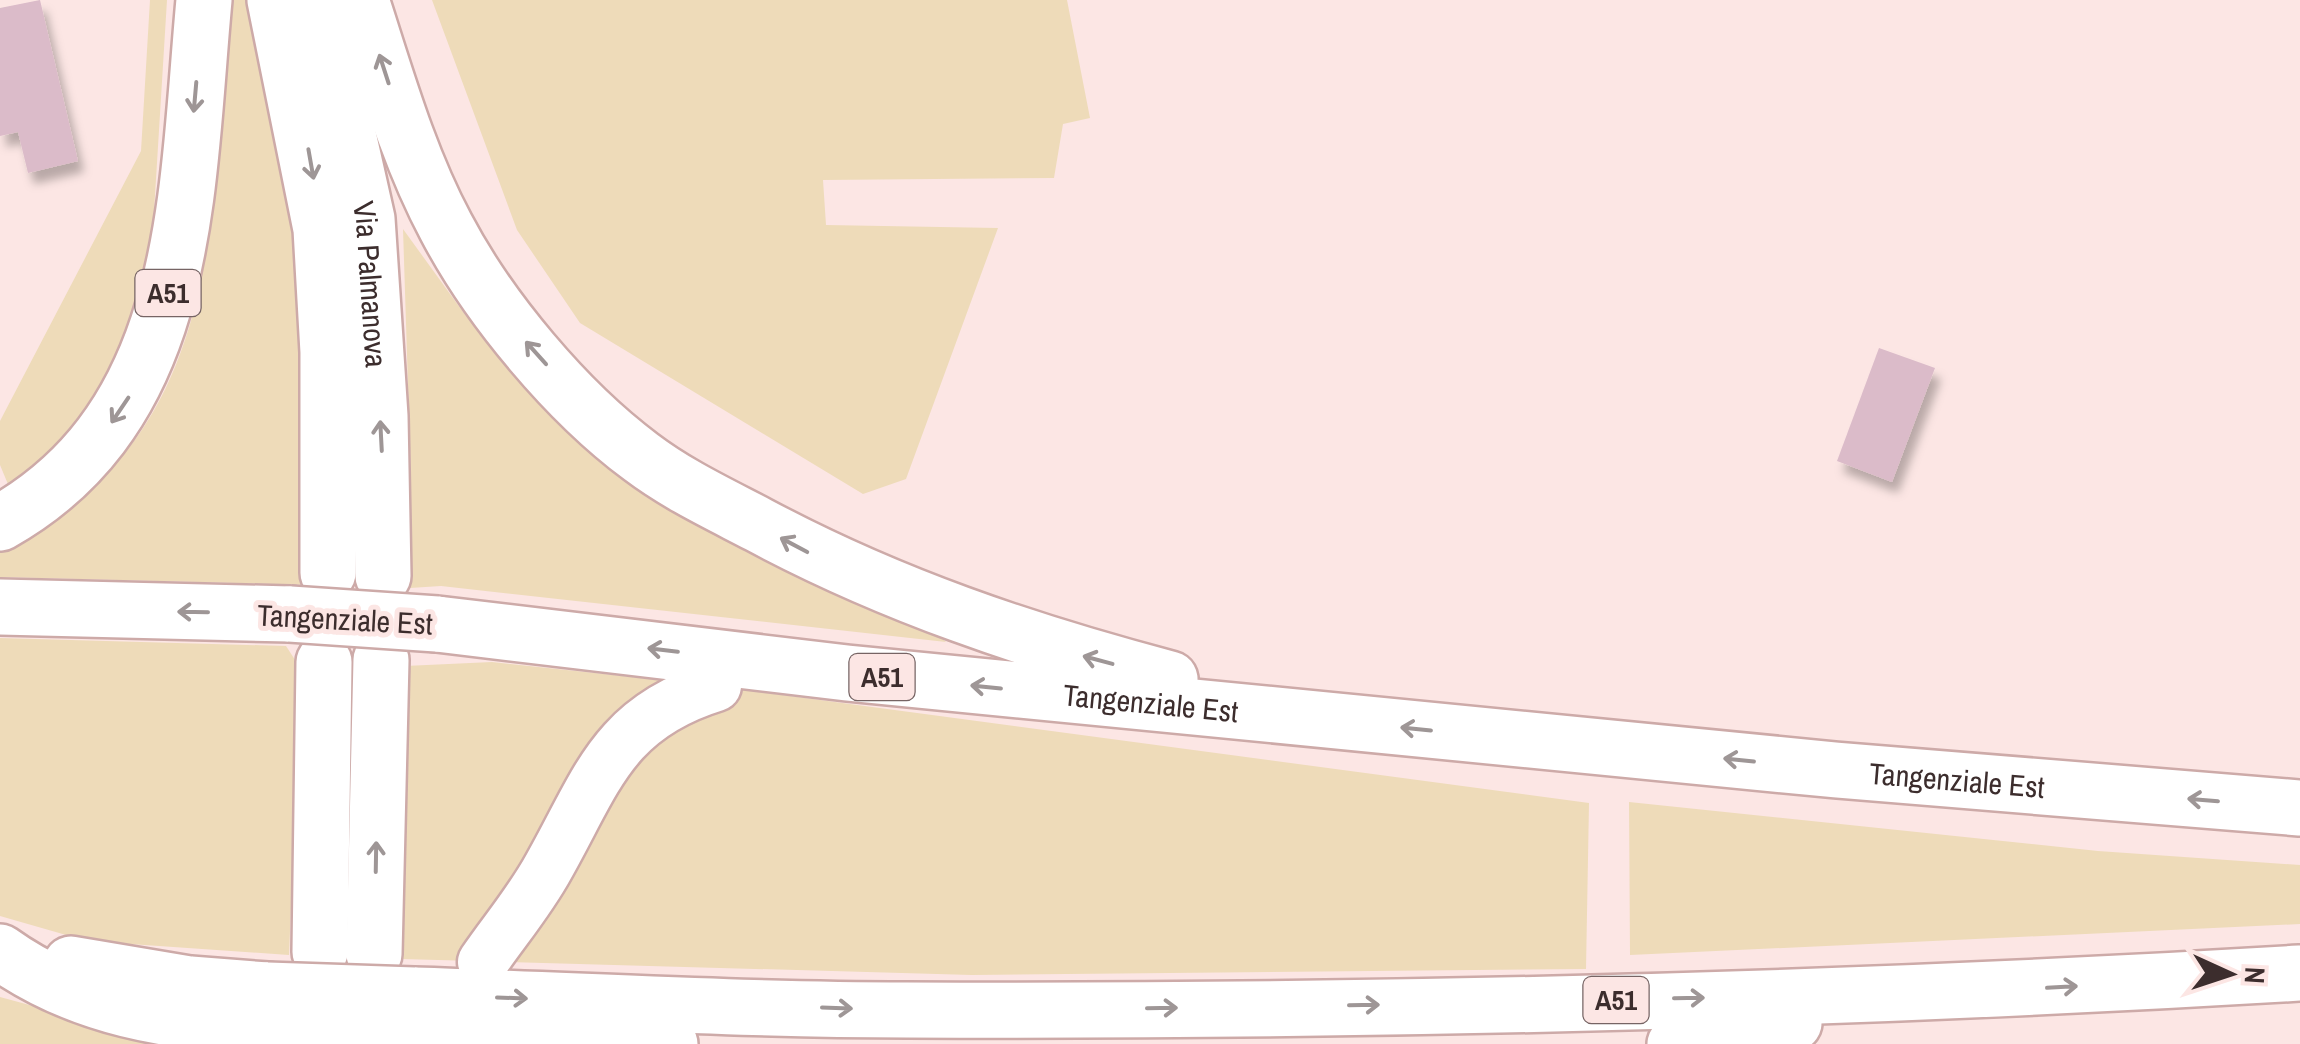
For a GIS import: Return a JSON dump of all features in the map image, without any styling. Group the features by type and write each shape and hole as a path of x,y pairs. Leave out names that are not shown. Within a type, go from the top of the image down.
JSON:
{"highway":[{"name":"A51","path":"0,523 54,489 78,465 120,413 148,356 165,305 179,235 204,0"},
{"name":"Via Palmanova","path":"275,0 321,229 329,404 328,573"},
{"name":"Via Palmanova","path":"318,0 367,219 382,467 382,576"},
{"path":"362,0 422,178 468,265 528,346 639,456 710,501 804,551 958,616 1058,649 1327,720"},
{"name":"Tangenziale Est","path":"0,607 290,614 437,624 847,674 1836,770 2300,808"},
{"path":"374,954 381,660"},
{"path":"320,952 324,662"},
{"name":"A51","path":"0,951 136,976 266,1010 414,1014 1965,993 2300,974"},
{"name":"A51","path":"1674,1044 1965,993"},
{"path":"414,1014 670,1044"}],"lane":[{"path":"484,962 538,886 598,770 660,708 674,699 716,686"}],"shaded area":[{"path":"150,0 167,0 152,244 116,368 65,442 10,489 0,465 0,421 141,151"},
{"path":"224,0 250,0 300,211 313,585 0,577 0,548 69,506 126,451 162,396 187,334 203,269 213,201"},
{"path":"432,0 1067,0 1090,118 1063,124 1054,178 823,180 826,225 998,228 906,479 863,494 580,323 517,230"},
{"path":"403,229 466,316 551,407 924,620 946,642 441,586 410,588 411,480"},
{"path":"0,638 286,646 301,669 289,955 87,941 0,916"},
{"path":"492,662 716,686 1589,803 1586,969 972,975 402,959 405,666"},
{"path":"1629,802 2098,851 2300,865 2300,924 1630,955"},
{"path":"0,997 114,1028 239,1044 0,1044"}],"building":[{"path":"40,0 78,161 28,173 18,132 0,136 0,8"},
{"path":"1879,348 1935,368 1892,482 1837,461"}]}
